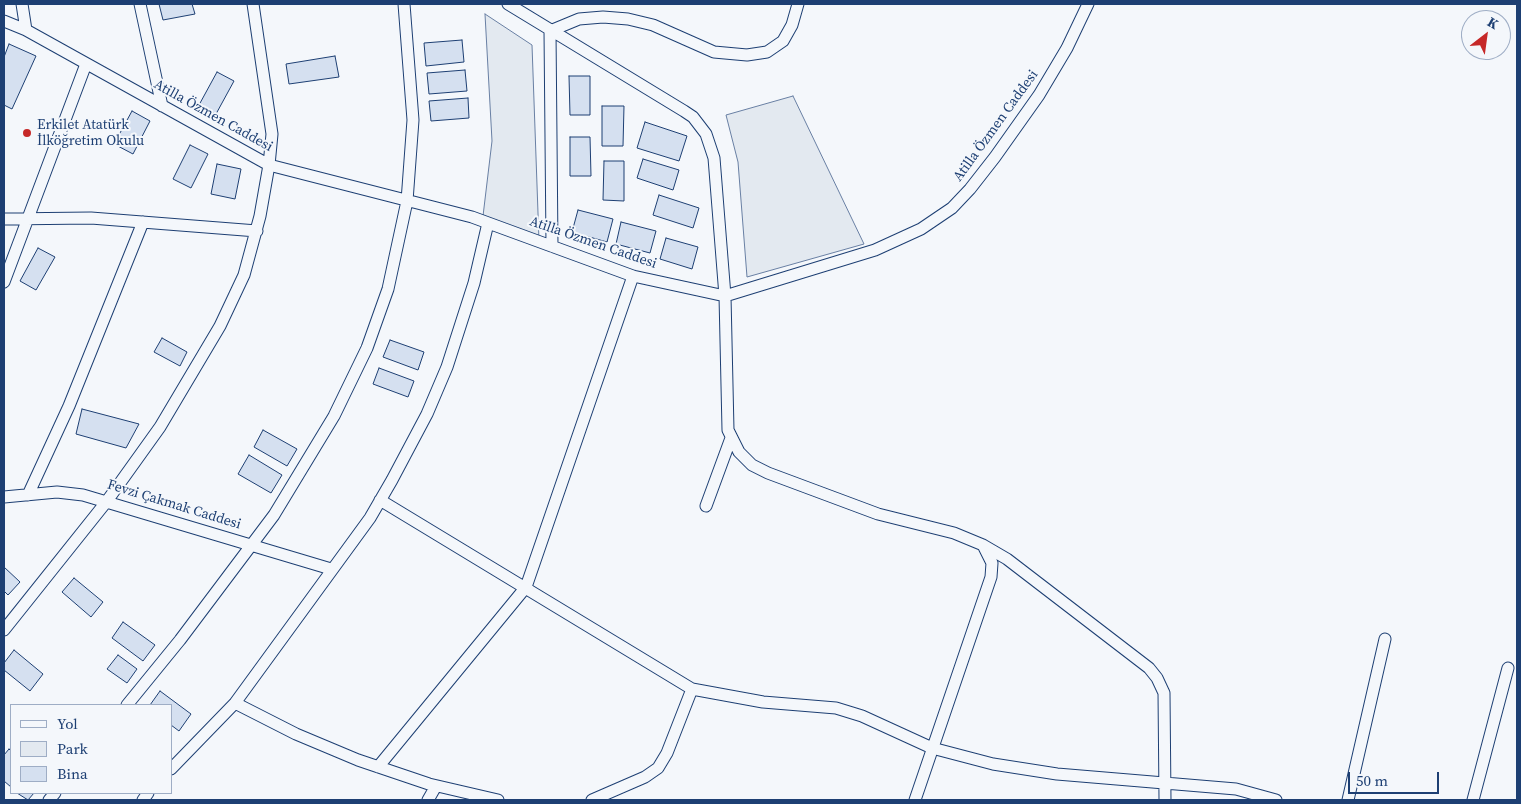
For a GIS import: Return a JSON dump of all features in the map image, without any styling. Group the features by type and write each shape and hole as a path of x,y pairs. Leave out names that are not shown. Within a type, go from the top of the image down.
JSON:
{"street":[{"path":"22,4 26,30"},
{"path":"140,4 162,106"},
{"path":"4,630 107,501 160,427 215,334 244,275 257,231 269,165 272,134 253,4"},
{"path":"128,704 253,545 312,454 355,376 370,340 388,289 407,201 413,120 404,4"},
{"path":"508,4 684,111 693,117 706,134 714,158 725,296 728,430 730,438 745,459 760,470 878,514 954,533 983,545 1008,559 1153,672 1164,693 1165,800"},
{"path":"550,31 579,19 603,17 628,19 653,24 714,52 747,55 767,52 783,41 792,25 798,4"},
{"name":"Atilla Özmen Caddesi","path":"4,21 26,30 269,165 488,223 632,276 725,296 875,250 921,229 952,208 984,172 1040,95 1067,48 1088,4"},
{"path":"550,31 552,246"},
{"path":"4,282 86,64"},
{"path":"4,219 90,218 257,231"},
{"path":"28,495 69,406 143,222"},
{"path":"172,768 235,703 380,500 428,414 444,376 466,312 488,223"},
{"path":"378,767 526,587 632,276"},
{"path":"706,506 730,438"},
{"name":"Fevzi Çakmak Caddesi","path":"4,497 71,493 107,501 331,569"},
{"path":"380,500 526,587 692,690 763,702 842,710 862,716 932,748 1024,769 1236,789 1276,800"},
{"path":"915,800 992,577 990,557 983,545"},
{"path":"1348,800 1385,639"},
{"path":"1473,800 1508,668"},
{"path":"592,800 644,777 658,768 667,753 692,690"},
{"path":"235,703 304,737 378,767 461,796 498,800"},
{"path":"428,800 436,786"}],"green space":[{"path":"485,14 532,45 539,241 483,216 492,141"},
{"path":"793,96 864,244 747,277 738,162 726,115"}],"building":[{"path":"159,4 192,4 195,14 163,20"},
{"path":"462,40 464,62 426,66 424,43"},
{"path":"9,44 36,56 12,109 4,105 4,57"},
{"path":"335,56 339,77 289,84 286,64"},
{"path":"465,70 467,91 429,94 427,73"},
{"path":"217,72 234,81 216,114 199,105"},
{"path":"569,76 590,76 590,115 570,115"},
{"path":"468,98 469,118 431,121 429,101"},
{"path":"602,106 624,106 623,146 602,146"},
{"path":"132,111 150,121 133,154 114,144"},
{"path":"645,122 687,136 679,161 637,148"},
{"path":"570,137 590,137 591,176 570,176"},
{"path":"190,145 208,154 191,188 173,179"},
{"path":"643,159 679,170 673,190 637,178"},
{"path":"604,161 624,161 624,201 603,200"},
{"path":"217,164 241,169 235,199 211,194"},
{"path":"659,195 699,208 693,228 653,215"},
{"path":"578,210 613,219 607,242 572,232"},
{"path":"621,222 656,231 650,253 616,244"},
{"path":"666,238 698,247 692,269 660,259"},
{"path":"38,248 55,257 36,290 20,281"},
{"path":"162,338 187,352 180,366 154,352"},
{"path":"390,340 424,352 418,370 383,357"},
{"path":"379,368 414,381 408,397 373,384"},
{"path":"82,409 139,424 126,448 76,434"},
{"path":"263,430 297,449 287,466 254,447"},
{"path":"249,455 282,475 271,493 238,474"},
{"path":"4,567 20,582 8,595 4,591"},
{"path":"74,578 103,602 91,617 62,592"},
{"path":"123,622 155,645 143,661 112,638"},
{"path":"14,650 43,674 30,691 4,670 4,663"},
{"path":"118,655 137,669 127,683 107,669"},
{"path":"160,691 191,714 179,731 172,726 172,704 151,704"},
{"path":"10,750 10,786 4,781 4,755"},
{"path":"19,794 33,794 28,800"}],"place":[{"name":"Erkilet Atatürk İlköğretim Okulu","path":"27,133"}]}
